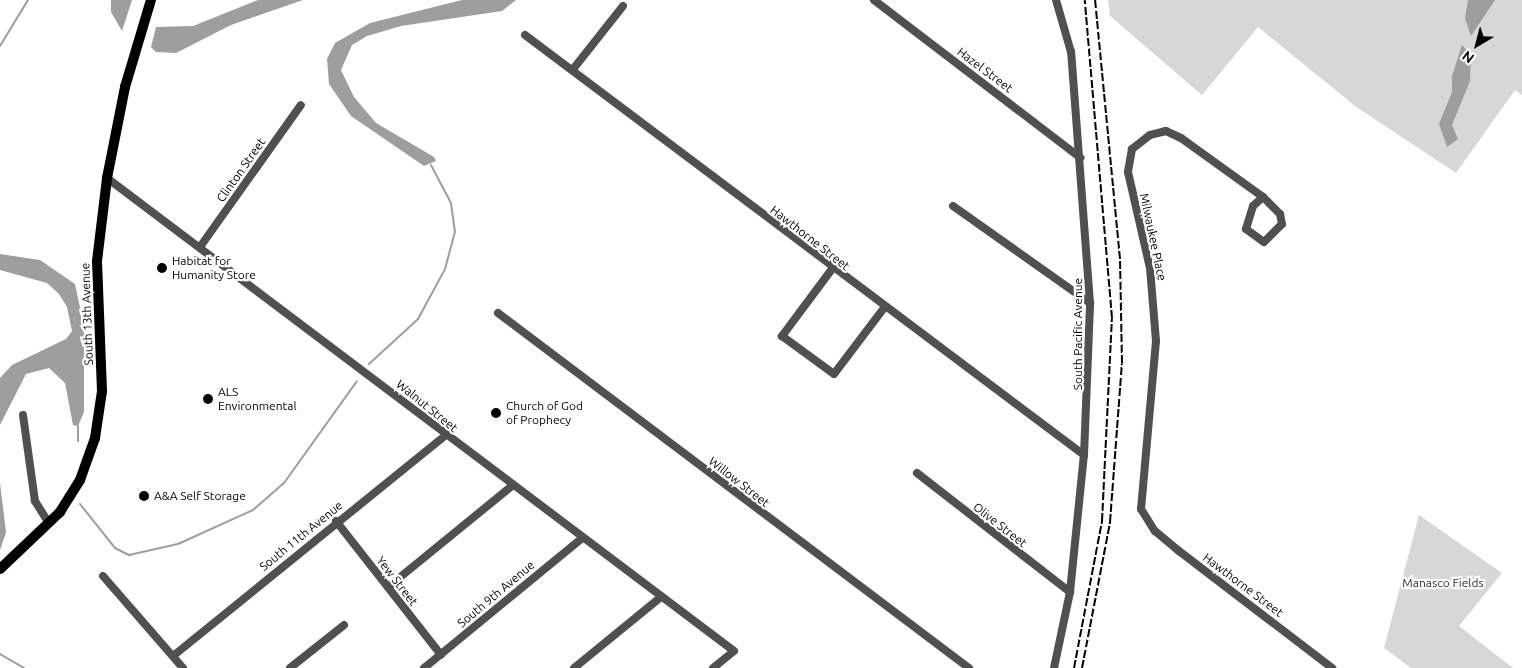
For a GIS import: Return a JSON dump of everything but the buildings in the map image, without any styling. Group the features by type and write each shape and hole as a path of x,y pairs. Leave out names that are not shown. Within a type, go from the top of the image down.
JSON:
{"main road":[{"name":"South 13th Avenue","path":"0,569 50,523 80,480 95,438 102,391 97,261 107,178 125,87 151,0"}],"street":[{"name":"Hazel Street","path":"874,0 1081,158"},
{"name":"South Pacific Avenue","path":"1054,668 1070,592 1084,455 1090,303 1081,158 1070,52 1056,0"},
{"path":"574,68 623,6"},
{"name":"Hawthorne Street","path":"525,35 574,68 832,270 1084,455"},
{"name":"Clinton Street","path":"200,247 301,105"},
{"name":"Milwaukee Place","path":"1144,516 1141,502 1156,341 1150,268 1128,172 1132,149 1150,135 1166,131 1263,197 1280,214 1282,224 1264,242 1246,229 1253,206 1263,197"},
{"name":"Walnut Street","path":"107,178 200,247 445,436 734,651 713,668"},
{"path":"953,206 1090,303"},
{"path":"832,270 782,336 812,358 834,374 884,308"},
{"name":"Willow Street","path":"498,313 969,668"},
{"path":"23,415 35,500 50,523"},
{"name":"South 11th Avenue","path":"173,656 336,521 445,436"},
{"name":"Olive Street","path":"917,474 1070,592"},
{"path":"388,587 512,486"},
{"name":"Hawthorne Street","path":"1144,516 1179,551 1332,668"},
{"name":"Yew Street","path":"336,521 441,655"},
{"name":"South 9th Avenue","path":"424,668 582,538"},
{"path":"103,576 182,668"},
{"path":"574,668 661,597"},
{"path":"290,668 344,625"}],"green space":[{"path":"1108,0 1522,0 1522,95 1515,90 1456,173 1355,106 1258,27 1202,95 1110,16"},
{"name":"Manasco Fields","path":"1419,515 1502,573 1459,626 1513,668 1411,668 1384,648"}],"shaded area":[{"path":"111,0 132,0 122,31 111,12"},
{"path":"258,0 303,0 231,25 176,53 156,52 151,47 156,27 193,26"},
{"path":"462,0 516,0 502,11 401,26 367,36 352,45 341,70 354,97 376,123 434,157 436,161 424,166 351,116 329,84 327,59 335,43 370,23"},
{"path":"1468,0 1495,0 1471,36 1465,18"},
{"path":"1462,45 1471,55 1470,81 1452,125 1458,139 1447,147 1439,124 1452,92 1452,76"},
{"path":"0,254 40,260 75,284 84,326 84,412 78,426 73,425 65,383 49,368 26,374 0,425 0,378 12,365 66,339 72,331 67,307 59,294 47,283 0,270"},
{"path":"0,483 6,532 0,550"}],"waterway":[{"path":"0,46 28,0"},
{"path":"369,364 418,319 445,269 455,232 451,203 431,165"},
{"path":"80,504 115,548 129,555 178,544 253,510 284,483 357,381"},
{"path":"78,426 78,441"},
{"path":"0,654 24,668"}],"railway":[{"path":"1074,668 1102,521 1112,318 1085,0"},
{"path":"1082,668 1110,522 1122,363 1120,259 1095,0"}],"place":[{"name":"Habitat for Humanity Store","path":"162,268"},
{"name":"ALS Environmental","path":"208,399"},
{"name":"Church of God of Prophecy","path":"496,413"},
{"name":"A&A Self Storage","path":"144,496"}]}
